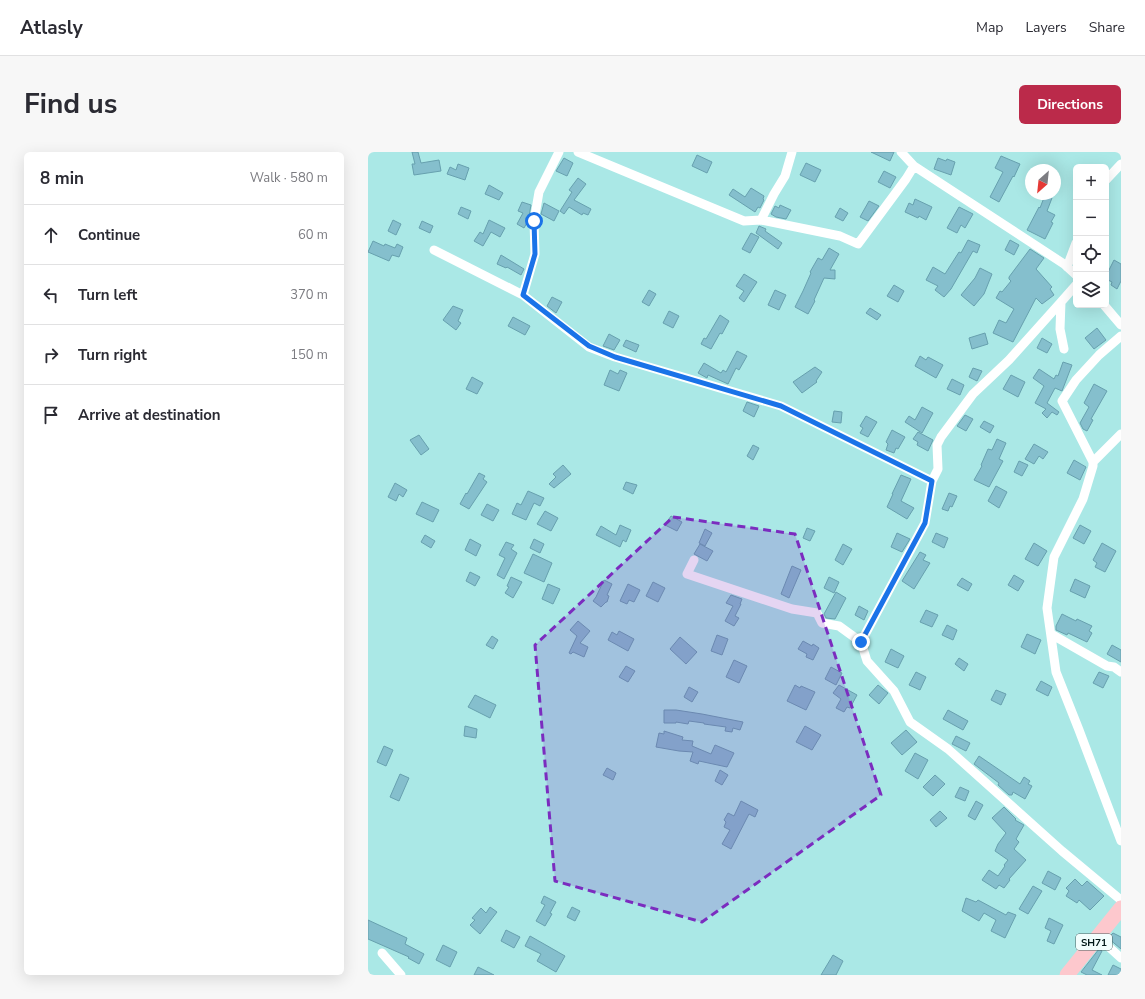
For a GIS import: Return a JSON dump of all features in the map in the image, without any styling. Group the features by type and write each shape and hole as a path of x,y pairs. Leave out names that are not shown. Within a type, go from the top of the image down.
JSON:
{"main road":[{"name":"SH71","path":"1066,975 1121,908"}],"street":[{"path":"523,295 535,254 534,221 539,192 559,152"},
{"path":"578,152 744,221 761,220 840,236 858,244 914,166"},
{"path":"761,220 785,176 792,152"},
{"path":"901,152 914,166 1073,272"},
{"path":"1109,177 1121,164"},
{"path":"434,250 523,295 589,346 615,357 781,406 932,481"},
{"path":"1067,267 1073,252"},
{"path":"861,642 925,523 932,481 938,469 937,445 941,437 972,394 1009,360 1073,288"},
{"path":"1061,302 1060,329 1064,349"},
{"path":"1107,308 1121,325"},
{"path":"1121,336 1099,355 1076,380 1062,401 1093,462 1093,466 1083,499 1054,556 1047,608 1056,672 1121,841"},
{"path":"1093,462 1121,434"},
{"path":"694,560 687,574 792,609 817,613 822,624 838,626 861,642 867,661 894,691 910,722 948,749 1062,851 1121,900"},
{"path":"1050,634 1107,666 1114,667 1121,672"},
{"path":"1098,936 1121,958"},
{"path":"382,953 401,975"}],"highlighted area":[{"path":"673,517 795,534 881,795 702,922 555,881 535,645"}],"building":[{"path":"412,152 418,152 421,163 439,160 441,171 414,175 412,164 415,164"},
{"path":"871,152 894,152 890,161"},
{"path":"697,155 712,162 707,173 692,166"},
{"path":"1001,156 1020,164 999,202 990,197 1003,172 995,168"},
{"path":"564,158 573,163 567,176 556,171"},
{"path":"938,158 955,162 951,175 934,169"},
{"path":"806,163 821,170 815,182 800,175"},
{"path":"458,164 469,168 465,180 447,174 450,167 456,170"},
{"path":"884,171 896,177 890,188 878,182"},
{"path":"578,178 586,184 574,200 591,209 588,215 583,213 582,215 569,207 564,214 560,211 572,192 569,190"},
{"path":"489,185 503,193 499,200 485,194"},
{"path":"751,188 764,196 764,200 760,208 758,207 755,212 729,195 733,189 745,197"},
{"path":"915,199 932,207 926,220 919,216 918,218 905,212 909,203 913,205"},
{"path":"1043,200 1051,200 1047,211 1055,215 1051,222 1053,223 1045,239 1027,230 1039,207 1040,208"},
{"path":"869,201 879,206 868,221 860,217"},
{"path":"522,202 531,205 528,221 524,228 517,224 523,213 518,211"},
{"path":"544,203 559,211 554,221 541,214"},
{"path":"780,205 791,210 786,219 776,217 771,214 775,206 779,208"},
{"path":"461,207 471,211 468,219 458,214"},
{"path":"959,207 973,214 965,228 961,225 957,233 947,228"},
{"path":"840,208 848,213 843,221 835,217"},
{"path":"393,220 401,224 396,235 388,231"},
{"path":"489,220 505,228 500,237 491,232 483,246 474,241 480,232 483,234"},
{"path":"422,221 433,226 430,233 419,228"},
{"path":"759,226 766,229 765,231 782,243 778,249 756,233"},
{"path":"751,233 759,237 750,253 742,249"},
{"path":"968,240 980,245 977,253 973,251 951,289 944,297 935,290 938,286 926,280 933,267 945,274 959,252 961,253"},
{"path":"1010,240 1019,245 1014,255 1005,250"},
{"path":"373,241 384,246 385,244 395,248 397,244 403,247 399,257 392,255 389,261 368,252"},
{"path":"829,248 839,254 830,270 835,270 835,279 824,278 808,314 795,307 811,273 810,272 818,258 822,260"},
{"path":"1030,249 1044,258 1036,269 1052,287 1050,289 1054,295 1042,304 1036,298 1013,342 993,333 999,320 1006,323 1014,309 996,298 1000,291 1002,292 1011,281 1009,277"},
{"path":"501,255 524,269 521,275 507,267 506,268 497,264"},
{"path":"1114,260 1121,264 1121,281 1117,289 1111,285 1112,282 1109,280 1109,270"},
{"path":"980,268 992,274 984,294 974,306 961,295 975,278"},
{"path":"744,274 757,282 744,302 739,298 744,291 736,286"},
{"path":"894,285 904,291 898,302 887,296"},
{"path":"649,290 656,294 649,306 642,302"},
{"path":"775,290 786,295 779,310 768,305"},
{"path":"552,297 562,302 556,313 547,306"},
{"path":"453,306 463,310 458,321 461,323 456,330 443,320"},
{"path":"870,308 881,315 877,320 866,313"},
{"path":"669,311 679,316 673,328 663,323"},
{"path":"720,315 729,321 711,349 701,344 704,338 706,339"},
{"path":"513,317 530,326 525,335 508,326"},
{"path":"1097,328 1106,340 1094,349 1085,338"},
{"path":"985,333 988,344 972,349 969,338"},
{"path":"609,334 620,340 614,350 603,346"},
{"path":"1042,338 1052,344 1047,353 1037,348"},
{"path":"626,340 639,345 636,352 623,346"},
{"path":"737,351 747,356 739,370 736,368 728,384 708,375 707,378 698,373 704,363 721,373 723,370 726,372"},
{"path":"920,356 926,360 928,357 943,365 936,378 915,366"},
{"path":"1063,362 1072,365 1062,391 1055,388 1047,403 1059,412 1057,415 1052,412 1047,418 1042,413 1046,409 1035,403 1044,386 1033,378 1039,369 1054,379 1056,375 1058,376"},
{"path":"815,367 822,372 816,381 817,382 802,393 793,382"},
{"path":"973,368 982,371 977,381 969,377"},
{"path":"610,370 618,374 620,370 627,373 619,391 604,385"},
{"path":"1011,375 1025,382 1018,397 1003,389"},
{"path":"472,377 483,383 477,394 466,389"},
{"path":"952,379 964,385 960,395 947,389"},
{"path":"1094,384 1107,391 1091,419 1093,420 1087,431 1083,429 1080,423 1089,407 1084,403"},
{"path":"747,402 759,406 754,417 743,411"},
{"path":"922,407 933,413 922,433 905,422 909,416 915,420"},
{"path":"834,411 842,412 841,423 832,422"},
{"path":"965,415 973,419 966,431 957,426"},
{"path":"866,416 877,422 868,437 860,433 863,428 860,426"},
{"path":"984,421 994,426 990,433 980,427"},
{"path":"892,430 905,437 894,453 886,450 888,444 886,442"},
{"path":"918,432 933,440 928,451 917,445 918,442 913,439"},
{"path":"419,435 429,449 421,455 410,440"},
{"path":"997,439 1006,443 999,459 1003,461 989,487 974,480 982,466 981,465 988,449 992,450"},
{"path":"1034,444 1048,452 1043,459 1039,456 1034,464 1025,459"},
{"path":"753,445 759,448 753,460 747,456"},
{"path":"1074,460 1086,467 1080,480 1067,473"},
{"path":"1019,461 1028,465 1022,476 1014,472"},
{"path":"563,465 571,474 554,488 549,484 556,477 553,474"},
{"path":"479,473 485,476 483,479 487,482 469,509 460,504"},
{"path":"901,475 911,479 901,501 914,508 907,519 887,507"},
{"path":"626,482 637,485 633,494 623,489"},
{"path":"395,483 407,490 403,497 399,494 396,501 388,497"},
{"path":"996,486 1007,492 999,508 988,501"},
{"path":"528,491 544,498 540,506 534,503 526,520 512,514 517,503 521,505"},
{"path":"949,493 957,496 952,507 950,506 948,511 942,509"},
{"path":"422,502 439,510 433,522 416,514"},
{"path":"487,504 499,510 493,521 481,515"},
{"path":"545,511 558,518 551,531 537,524"},
{"path":"671,516 682,522 677,531 665,525"},
{"path":"620,525 631,530 626,542 623,540 620,547 596,535 601,526 616,535"},
{"path":"1080,525 1091,531 1084,544 1073,538"},
{"path":"807,528 815,531 810,541 803,538"},
{"path":"705,529 712,533 705,546 699,543"},
{"path":"897,533 910,539 902,552 891,547"},
{"path":"936,533 948,538 944,548 932,542"},
{"path":"425,535 435,541 431,548 421,542"},
{"path":"470,539 481,545 476,556 465,550"},
{"path":"534,539 544,544 540,553 530,548"},
{"path":"506,542 514,545 511,549 517,553 504,579 497,575 505,558 499,555"},
{"path":"1034,543 1047,551 1038,566 1025,559"},
{"path":"1102,543 1116,551 1105,572 1095,567 1097,563 1093,560"},
{"path":"700,544 713,551 707,561 694,554"},
{"path":"843,544 852,549 843,565 835,560"},
{"path":"920,552 926,555 923,560 930,563 914,589 902,581"},
{"path":"533,554 552,563 544,582 524,573"},
{"path":"792,566 801,570 789,598 781,594"},
{"path":"470,572 480,577 475,586 466,581"},
{"path":"1014,575 1024,581 1018,591 1008,585"},
{"path":"511,577 522,582 513,598 505,593 509,587 507,586"},
{"path":"829,577 839,582 834,593 824,588"},
{"path":"962,578 972,584 968,591 957,585"},
{"path":"1075,579 1090,586 1085,598 1070,591"},
{"path":"604,580 612,584 607,595 609,596 607,602 601,607 593,601"},
{"path":"653,582 665,588 658,602 646,596"},
{"path":"548,584 560,589 553,604 542,599"},
{"path":"628,584 640,590 634,602 629,600 627,604 620,601"},
{"path":"836,592 846,598 835,619 826,618 824,614"},
{"path":"731,595 742,599 735,616 739,618 734,626 725,621 733,606 726,603"},
{"path":"859,606 868,611 864,620 855,615"},
{"path":"926,610 938,615 932,627 920,622"},
{"path":"1062,614 1076,621 1077,619 1092,626 1089,631 1092,633 1087,642 1068,633 1067,635 1056,630 1056,626"},
{"path":"578,621 590,631 580,643 588,647 584,657 573,652 571,654 569,653 577,636 570,630"},
{"path":"947,625 957,630 953,640 942,635"},
{"path":"619,631 634,639 628,651 608,640 612,632 617,635"},
{"path":"1027,634 1041,640 1035,654 1021,647"},
{"path":"717,635 728,639 722,655 711,651"},
{"path":"492,636 498,640 493,649 486,645"},
{"path":"680,637 697,652 686,664 670,649"},
{"path":"803,641 812,646 813,644 819,648 813,660 806,657 807,654 798,649"},
{"path":"1112,645 1121,650 1121,662 1107,654"},
{"path":"891,649 904,656 898,668 885,662"},
{"path":"959,658 968,664 964,671 955,664"},
{"path":"734,660 747,666 739,683 726,677"},
{"path":"626,666 635,671 628,682 619,677"},
{"path":"831,667 842,673 836,685 825,679"},
{"path":"916,672 926,677 920,690 909,685"},
{"path":"1099,672 1109,676 1103,688 1093,683"},
{"path":"1041,681 1052,687 1048,696 1036,690"},
{"path":"795,685 815,692 806,710 787,701"},
{"path":"839,685 857,695 850,708 847,707 844,712 836,708 841,699 833,693"},
{"path":"878,685 888,693 879,704 869,695"},
{"path":"689,687 698,692 692,702 684,697"},
{"path":"996,690 1006,694 1001,705 991,700"},
{"path":"475,695 496,705 490,718 468,707"},
{"path":"664,710 676,710 743,722 740,730 733,728 732,732 725,731 726,727 689,721 688,724 676,722 664,723"},
{"path":"948,710 968,721 963,730 943,719"},
{"path":"465,726 477,729 476,738 464,736"},
{"path":"805,726 821,735 812,750 796,742"},
{"path":"906,730 917,742 902,755 891,743"},
{"path":"664,731 683,737 682,740 693,741 692,746 711,754 715,745 734,753 727,767 699,761 698,764 690,761 693,752 656,747 659,733 664,734"},
{"path":"956,736 970,743 966,751 952,744"},
{"path":"384,746 393,750 386,766 377,762"},
{"path":"915,753 928,760 918,779 905,771"},
{"path":"979,756 1020,784 1024,777 1030,781 1028,784 1032,786 1025,799 1013,792 1012,795 1009,795 998,785 999,783 974,764"},
{"path":"607,768 616,773 613,780 603,775"},
{"path":"720,770 728,775 722,785 715,781"},
{"path":"400,774 409,778 399,801 390,797"},
{"path":"935,775 945,784 933,796 923,787"},
{"path":"960,787 969,791 965,801 955,797"},
{"path":"741,801 758,810 755,817 749,814 731,849 722,844 730,830 724,827 726,822 724,820 728,813 734,816"},
{"path":"976,801 983,805 975,820 968,816"},
{"path":"1004,807 1016,819 1015,820 1024,825 1016,839 1019,842 1014,849 1026,860 1009,879 1010,880 1004,888 999,885 996,889 982,880 989,870 998,876 1008,860 995,851 1006,833 992,818"},
{"path":"940,811 947,818 936,827 930,820"},
{"path":"1048,871 1061,878 1055,890 1042,883"},
{"path":"1075,879 1082,886 1087,881 1104,896 1090,910 1079,900 1077,903 1066,896 1069,891 1066,888"},
{"path":"1033,886 1042,891 1028,914 1019,909"},
{"path":"544,896 556,902 550,913 552,914 545,926 536,921 545,905 541,903"},
{"path":"966,898 976,902 978,900 1006,915 1008,912 1016,915 1005,938 991,931 996,920 984,913 979,921 962,911"},
{"path":"490,907 497,912 480,934 470,925 475,920 472,918 481,908 486,913"},
{"path":"572,907 580,911 575,921 567,917"},
{"path":"1049,918 1063,925 1054,944 1047,941 1051,931 1045,928"},
{"path":"368,920 407,938 405,944 424,954 419,964 408,958 409,957 368,939"},
{"path":"506,930 520,937 514,948 501,941"},
{"path":"1113,933 1121,937 1121,949 1108,938"},
{"path":"530,936 565,956 556,972 537,961 541,954 525,946"},
{"path":"443,945 457,952 450,967 436,960"},
{"path":"1099,949 1102,951 1092,970 1102,975 1087,975 1081,972"},
{"path":"833,955 843,961 836,975 821,975"},
{"path":"1113,965 1121,969 1121,975 1108,975"},
{"path":"478,967 494,975 474,975"}],"route":[{"path":"534,221 535,254 523,295 589,346 615,357 781,406 932,481 925,523 861,642"}]}
